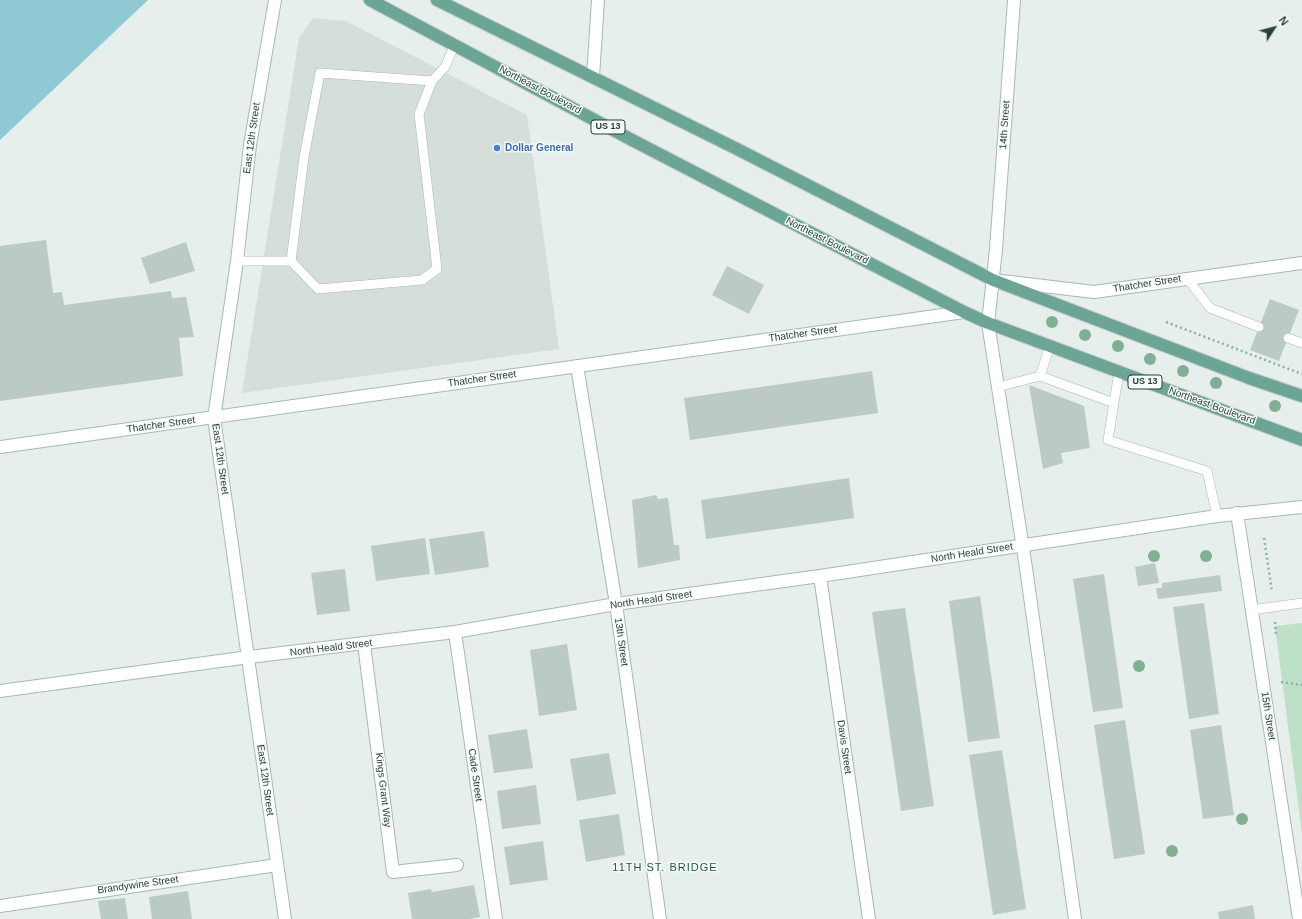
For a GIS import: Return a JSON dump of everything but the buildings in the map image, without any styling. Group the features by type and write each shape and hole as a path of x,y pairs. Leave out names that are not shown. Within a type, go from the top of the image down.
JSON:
{"main road":[{"name":"Northeast Boulevard","path":"370,0 455,44 632,140 964,312 988,323 1302,440"},
{"path":"438,0 744,152 993,280 1249,378 1302,396"}],"street":[{"name":"East 12th Street","path":"275,0 250,144 237,261 214,418 249,657 284,919"},
{"path":"593,77 598,0"},
{"name":"14th Street","path":"1014,0 996,249 988,323 1022,546 1074,919"},
{"name":"Thatcher Street","path":"993,280 1094,292 1302,263"},
{"name":"Thatcher Street","path":"0,447 964,312"},
{"name":"13th Street","path":"577,366 616,604 660,919"},
{"name":"North Heald Street","path":"0,692 249,657 455,632 616,604 820,576 1237,513 1302,507"},
{"name":"15th Street","path":"1237,513 1299,899 1298,919"},
{"name":"Davis Street","path":"820,576 869,919"},
{"name":"Cade Street","path":"455,632 496,919"},
{"name":"Kings Grant Way","path":"364,644 393,872 457,865"},
{"name":"Brandywine Street","path":"0,906 277,865"}],"lane":[{"path":"237,261 291,261 318,289 422,280 437,269 419,114 432,81 445,67 455,44"},
{"path":"291,261 304,157 320,73 432,81"},
{"path":"1187,278 1210,308 1259,327"},
{"path":"1288,338 1302,343"},
{"path":"1040,376 1050,346"},
{"path":"1119,372 1108,440 1207,471 1218,516"},
{"path":"998,387 1040,376 1114,403"},
{"path":"1252,610 1302,603"}],"path":[{"path":"1166,322 1302,374"},
{"path":"1278,682 1302,685"}],"shaded area":[{"path":"313,18 346,21 527,115 559,349 242,393 299,38"}],"green space":[{"path":"1302,623 1302,834 1275,626"}],"water":[{"path":"0,0 148,0 0,140"}],"place":[{"name":"Dollar General","path":"497,148"}],"district":[{"name":"11TH ST. BRIDGE","path":"665,868"}]}
